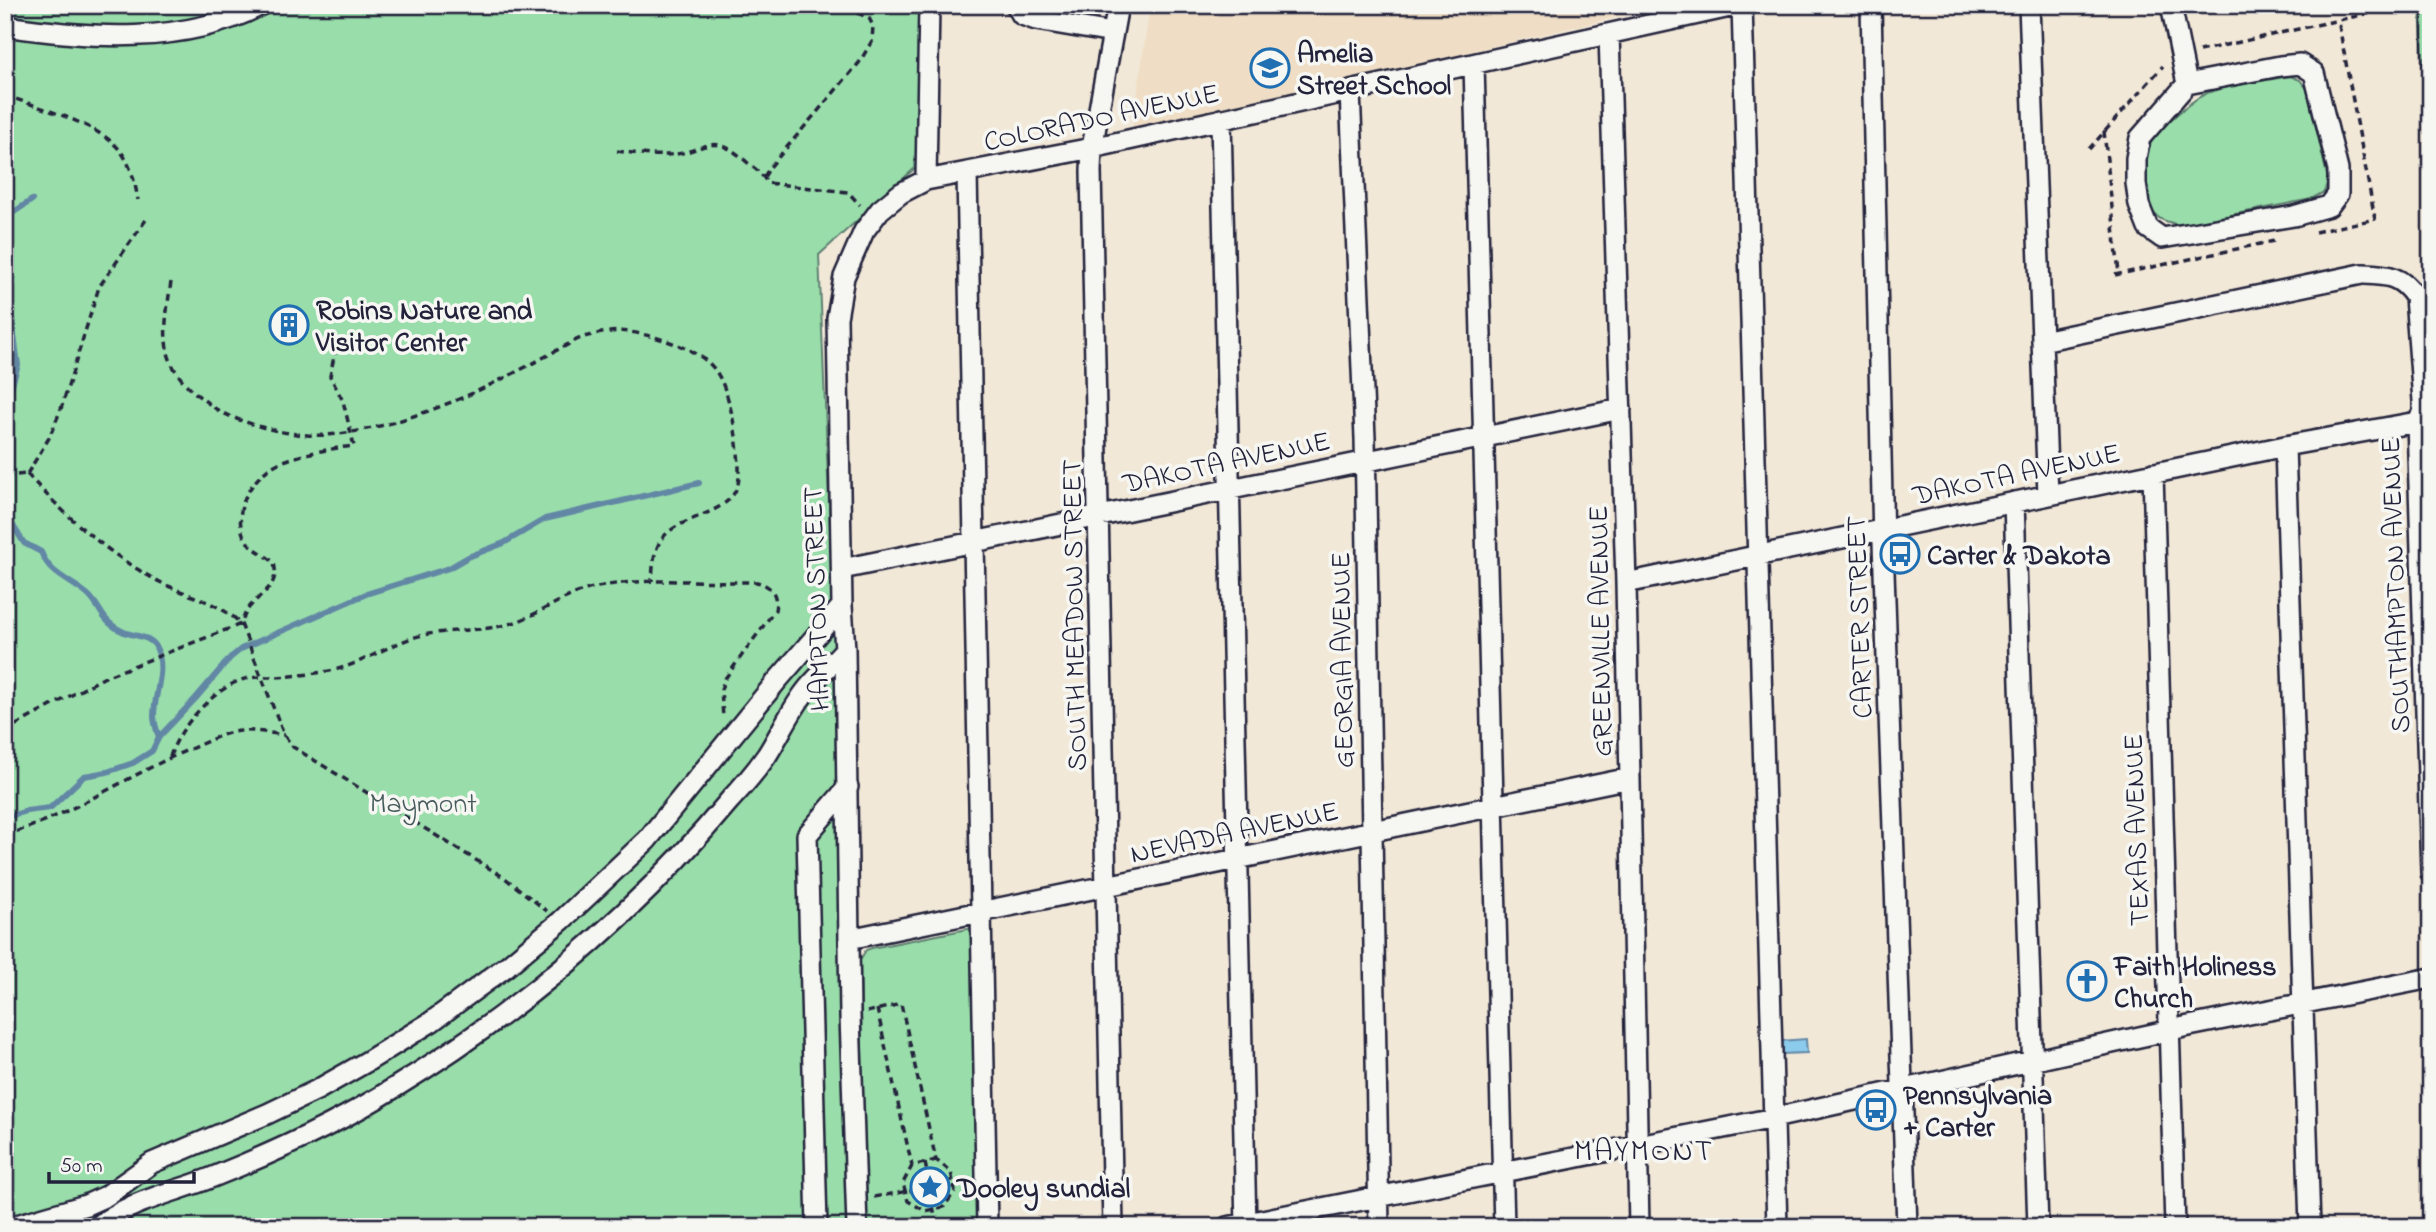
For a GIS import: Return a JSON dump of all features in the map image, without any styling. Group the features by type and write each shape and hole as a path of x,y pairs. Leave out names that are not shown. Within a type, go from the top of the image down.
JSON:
{"street":[{"path":"5,26 54,33 150,34 216,25 261,5"},
{"path":"926,180 929,5"},
{"path":"1016,5 1022,15 1036,20 1113,33"},
{"name":"SOUTH MEADOW STREET","path":"1114,1227 1092,148 1118,5"},
{"path":"1740,5 1777,1227"},
{"name":"COLORADO AVENUE","path":"926,180 1092,148 1740,5"},
{"name":"CARTER STREET","path":"1871,5 1883,530 1907,1227"},
{"path":"2029,5 2048,495"},
{"path":"2171,5 2187,84"},
{"name":"GREENVILLE AVENUE","path":"1609,34 1626,583 1639,1227"},
{"path":"1474,64 1504,1227"},
{"path":"2300,64 2315,73 2339,170 2338,194 2329,206 2294,216 2162,238 2148,228 2139,205 2136,183 2136,158 2140,138 2187,84 2300,64"},
{"name":"GEORGIA AVENUE","path":"1350,92 1365,461 1379,1227"},
{"path":"1221,119 1237,859 1240,1226 1774,1118 2170,1030 2431,978"},
{"path":"967,173 986,1227"},
{"name":"HAMPTON STREET","path":"857,1227 837,318 844,277 855,248 874,217 901,193 926,180"},
{"name":"SOUTHAMPTON AVENUE","path":"2042,341 2362,274 2387,275 2406,284 2415,298 2423,401 2423,412 2417,422 2431,873"},
{"name":"DAKOTA AVENUE","path":"842,569 1621,409"},
{"name":"DAKOTA AVENUE","path":"1626,583 2153,473 2417,422"},
{"path":"2286,446 2310,1227"},
{"name":"TEXAS AVENUE","path":"2153,473 2175,1227"},
{"path":"2014,502 2038,1227"},
{"path":"10,1227 96,1201 152,1163 267,1114 368,1061 430,1022 507,966 561,921 647,840 842,606"},
{"path":"97,1227 132,1205 256,1160 315,1132 383,1095 489,1026 626,912 675,863 765,757 808,688 845,649"},
{"name":"NEVADA AVENUE","path":"849,939 1630,778"},
{"path":"817,1227 807,835 848,787"}],"path":[{"path":"764,177 859,63 872,41 873,26 869,19 839,5"},
{"path":"2193,52 2375,12"},
{"path":"2308,233 2375,219 2338,20"},
{"path":"2089,149 2164,66"},
{"path":"5,95 97,130 121,152 134,176 138,200"},
{"path":"2104,131 2117,275 2281,239"},
{"path":"617,151 664,156 715,144 728,146 764,177 766,183 848,192 862,207"},
{"path":"27,474 49,438 61,409 99,287 148,217"},
{"path":"171,282 165,323 166,345 169,362 189,389 217,410 233,418 269,429 307,435 351,432 399,420 496,382 585,336 628,331 691,350 708,361 724,390 735,431 738,483 727,501 720,506 667,533 658,546 652,581"},
{"path":"5,731 105,677 241,624 248,609 271,586 276,575 274,563 249,545 243,534 240,514 244,499 253,484 271,467 329,449 354,446 343,401 330,376 335,347"},
{"path":"7,476 27,474"},
{"path":"27,474 62,511 125,561 182,593 229,612 241,624 284,735 293,747 505,878 561,921"},
{"path":"170,757 174,743 211,701 233,683 245,678 335,670 412,638 498,627 521,620 592,588 652,581 757,582 769,587 776,596 775,610 768,622 729,669 724,680 720,700 729,739"},
{"path":"5,835 82,804 170,757 221,735 241,731 284,735"},
{"path":"901,1004 936,1160 951,1172 953,1180 954,1191 944,1207 925,1211 908,1201 903,1183 912,1166 877,1009 901,1004"},
{"path":"912,1166 936,1160"},
{"path":"925,1163 928,1177"},
{"path":"921,1189 931,1195 937,1192 938,1184 928,1177"},
{"path":"921,1189 922,1182 928,1177"},
{"path":"938,1184 953,1180"},
{"path":"856,1200 921,1189"},
{"path":"931,1195 937,1227"}],"shaded area":[{"name":"Amelia Street School","path":"1150,5 1668,5 1132,131"}],"green space":[{"name":"Maymont","path":"5,5 927,5 926,158 819,255 858,1227 5,1227"},
{"path":"2420,5 2431,5 2431,207"},
{"path":"2290,76 2300,80 2307,89 2328,180 2324,192 2311,199 2180,225 2157,217 2146,194 2145,166 2152,141 2162,129 2198,98 2212,91"},
{"path":"973,928 977,1227 866,1227 860,960 866,950 872,948"}],"water":[{"path":"1806,1039 1807,1053 1781,1054 1780,1041"}],"waterway":[{"path":"5,237 11,214 32,200"},
{"path":"5,302 11,312 18,365 8,397 9,410 5,422"},
{"path":"159,737 241,649 366,594 449,568 468,557 504,543 545,519 699,483"},
{"path":"5,513 24,543 41,552 49,566 87,594 110,623 124,632 154,643 160,664 154,716 159,737 152,751 133,763 84,776 50,808 26,811 5,818"}],"place":[{"name":"Amelia Street School","path":"1270,68"},
{"name":"Robins Nature and Visitor Center","path":"289,325"},
{"name":"Carter & Dakota","path":"1900,554"},
{"name":"Faith Holiness Church","path":"2087,981"},
{"name":"Pennsylvania + Carter","path":"1876,1110"},
{"name":"Dooley sundial","path":"930,1187"}],"district":[{"name":"MAYMONT","path":"1644,1150"}]}
